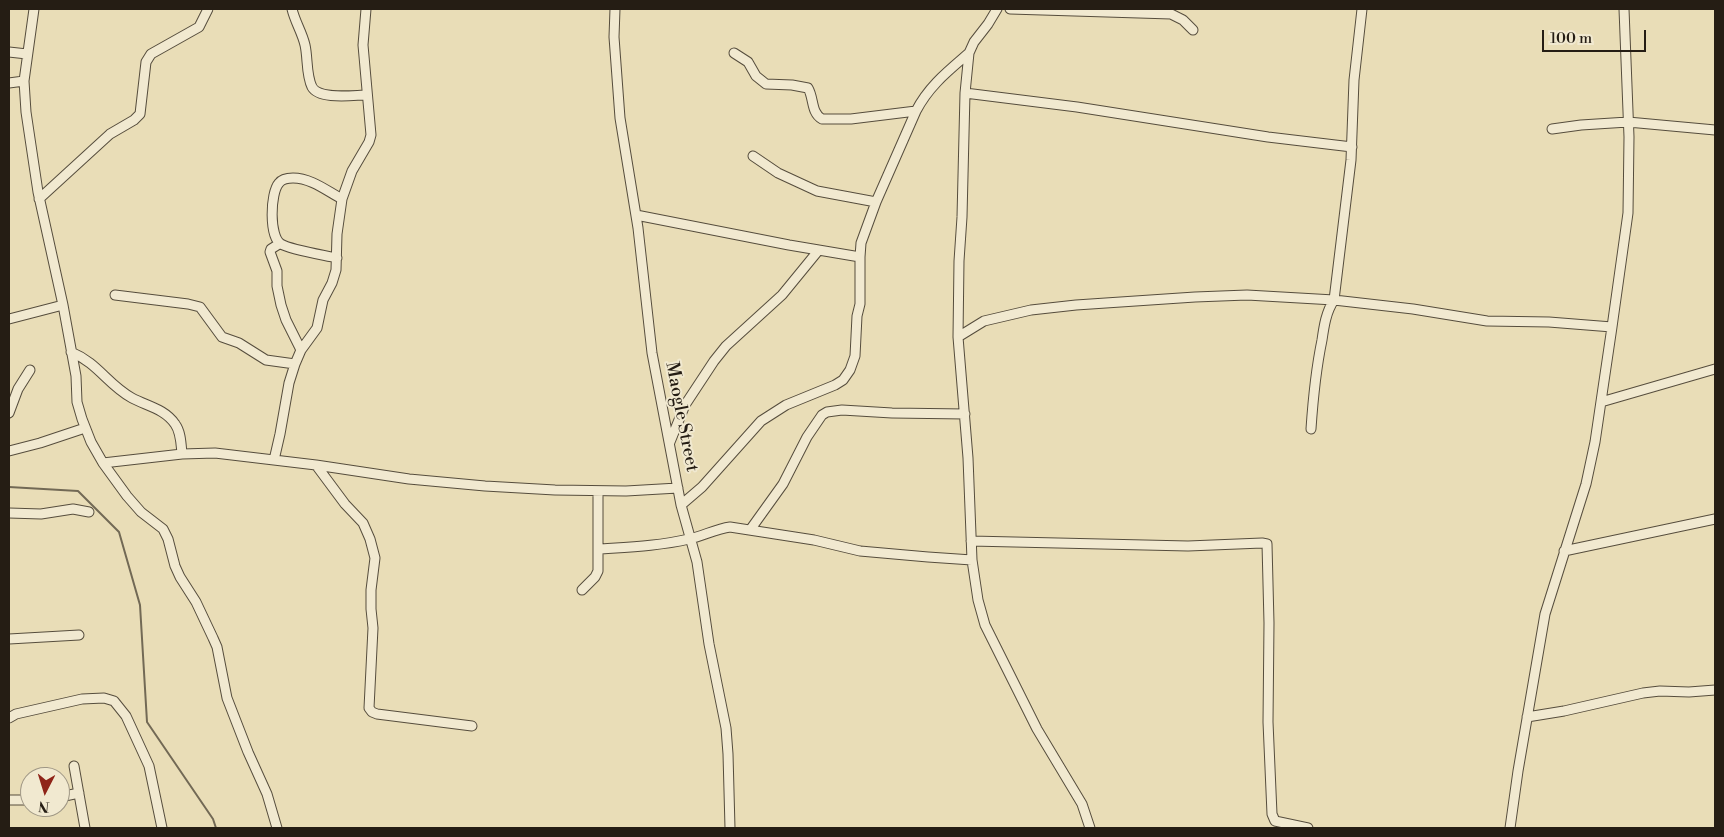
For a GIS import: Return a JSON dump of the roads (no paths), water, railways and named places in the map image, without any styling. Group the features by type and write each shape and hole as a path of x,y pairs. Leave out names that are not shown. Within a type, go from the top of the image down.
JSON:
{"street":[{"path":"34,9 24,81 27,121 39,199 63,305 78,402 85,428 103,462 127,496 141,512 163,529 168,539 180,578 196,602 213,638 227,698 267,794 277,828"},
{"path":"39,199 110,134 134,120 140,114 146,62 151,54 198,27 208,9"},
{"path":"292,9 305,45 312,86 316,92 335,95 367,95"},
{"path":"274,460 289,383 295,364 301,350 317,328 323,300 336,270 337,234 342,199 352,171 371,135 363,45 366,9"},
{"name":"Maogle Street","path":"615,9 614,37 620,118 636,215 652,353 681,505 697,562 709,644 726,728 730,828"},
{"path":"997,9 974,42 969,53 966,93 958,280 958,337 965,414 972,560 978,600 985,625 1037,729 1082,804 1090,828"},
{"path":"1010,9 1171,14 1184,20 1193,30"},
{"path":"1311,429 1318,362 1326,316 1334,300 1352,147 1354,80 1362,9"},
{"path":"1510,828 1545,614 1578,513 1595,442 1628,213 1629,160 1624,9"},
{"path":"9,52 27,54"},
{"path":"734,53 748,62 756,76 766,84 792,84 808,88 818,118 851,119 916,112"},
{"path":"681,505 702,487 761,421 786,405 827,389 843,380 850,370 855,356 857,316 860,304 860,257 865,231 923,97 934,84 969,53"},
{"path":"9,83 24,81"},
{"path":"966,93 1077,107 1259,136 1352,147"},
{"path":"1552,129 1581,124 1628,122 1715,130"},
{"path":"753,156 778,173 817,191 876,202"},
{"path":"337,258 288,248 279,244 272,217 276,187 283,180 293,178 304,180 342,199"},
{"path":"636,215 818,251 860,257"},
{"path":"279,244 271,249 270,252 277,271 278,295 286,320 301,350"},
{"path":"670,442 685,405 714,360 726,346 782,295 818,251"},
{"path":"958,337 984,321 1031,310 1076,304 1247,295 1334,300 1413,309 1487,321 1549,322 1612,327"},
{"path":"115,296 200,307 222,337 238,343 266,360 295,364"},
{"path":"9,319 63,305"},
{"path":"71,352 91,362 114,385 132,398 167,415 176,425 180,436 182,454"},
{"path":"1600,402 1715,369"},
{"path":"9,413 18,389 30,370"},
{"path":"750,530 782,484 807,438 826,412 842,410 965,414"},
{"path":"9,451 85,428"},
{"path":"103,462 182,454 215,453 316,465 409,479 457,483 598,491 678,488"},
{"path":"316,465 345,504 363,523 374,550 375,558 371,590 373,628 369,708 377,714 472,726"},
{"path":"582,590 595,577 598,571 598,491"},
{"path":"9,513 41,514 73,509 89,512"},
{"path":"1564,552 1715,519"},
{"path":"599,549 657,545 690,539 730,527 814,540 860,551 972,560"},
{"path":"971,541 1188,546 1267,544 1269,622 1268,722 1272,814 1275,821 1308,828"},
{"path":"9,639 78,635"},
{"path":"1527,717 1564,711 1643,693 1715,690"},
{"path":"9,718 16,714 82,699 104,698 114,701 126,716 149,766 162,828"},
{"path":"74,766 85,828"},
{"path":"70,794 79,793"}],"waterway":[{"path":"9,487 78,491 119,532 140,605 147,722 213,819 216,828"}]}
